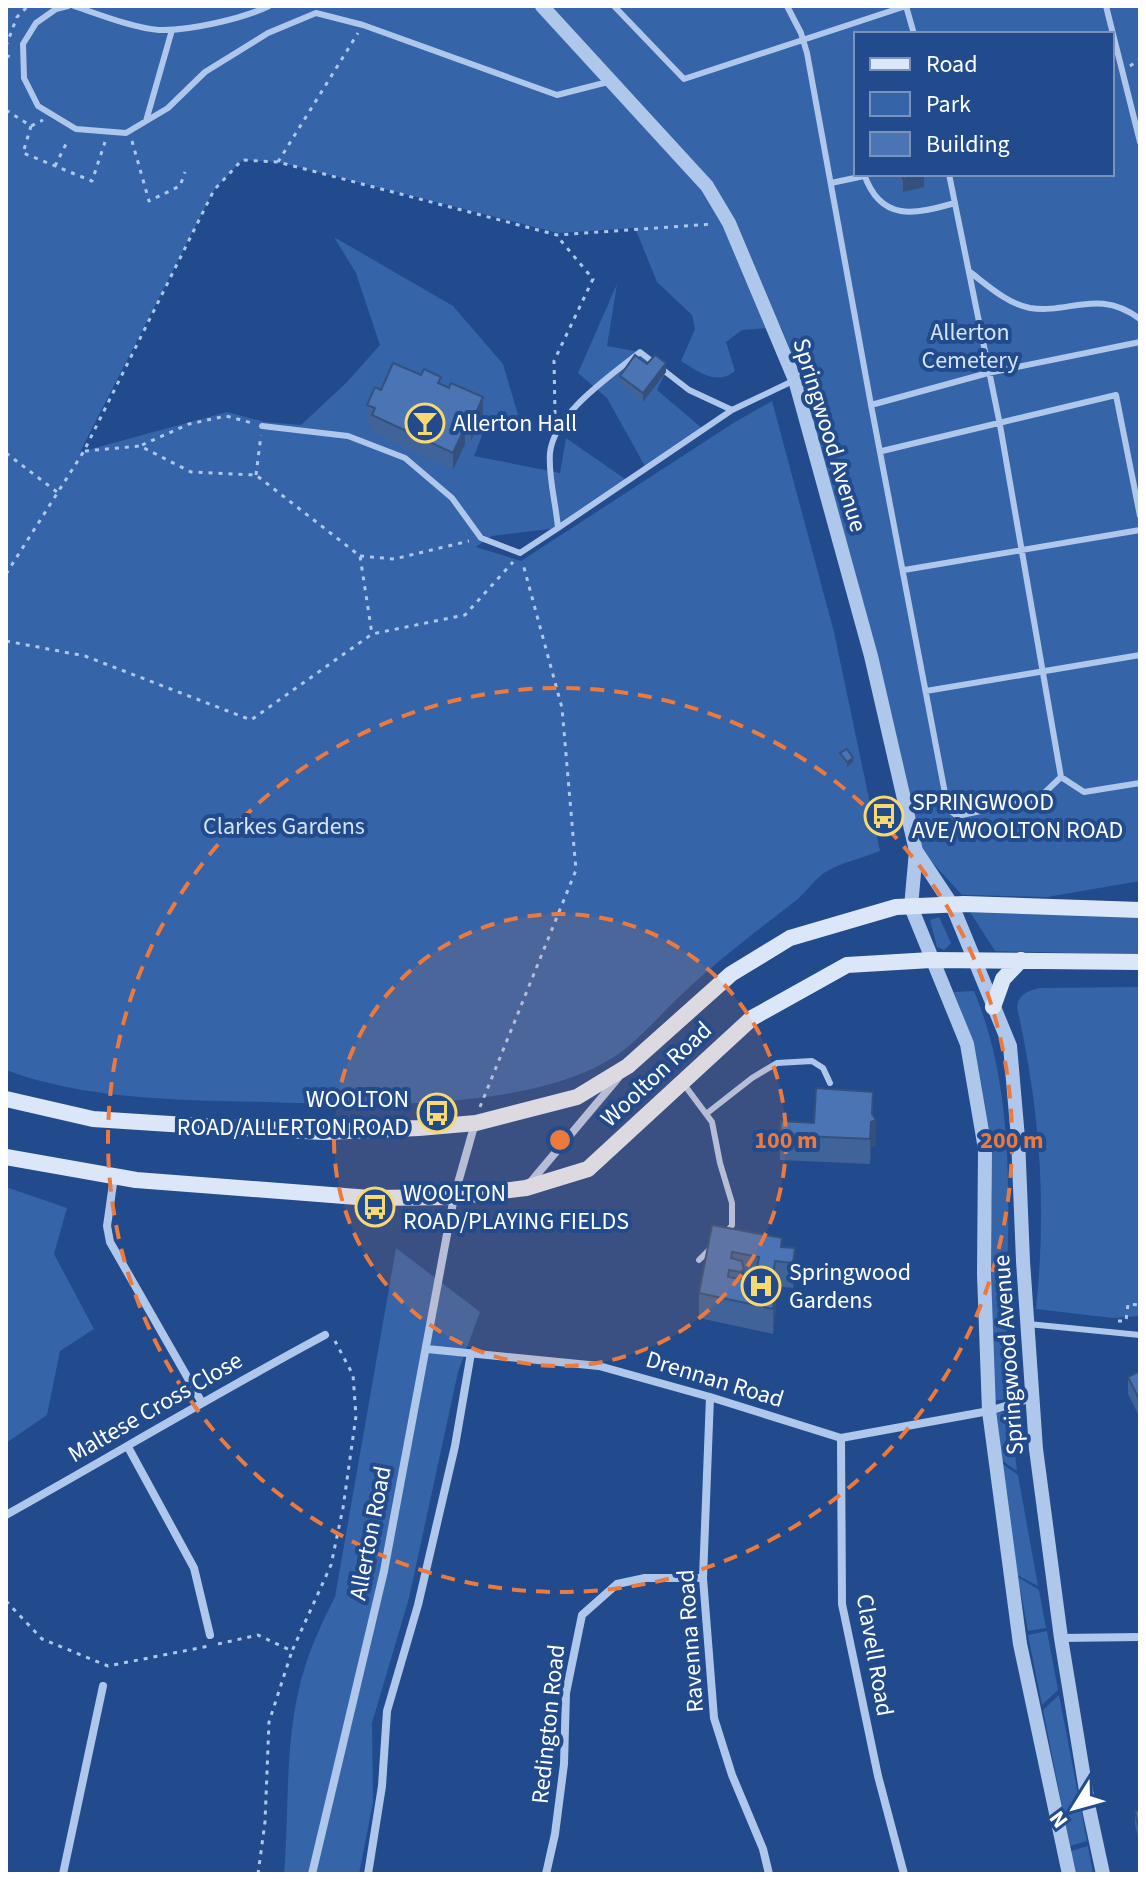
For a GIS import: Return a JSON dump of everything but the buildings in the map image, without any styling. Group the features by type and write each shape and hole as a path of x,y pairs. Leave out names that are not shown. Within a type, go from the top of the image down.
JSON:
{"main road":[{"name":"Woolton Road","path":"6,1099 93,1119 201,1126 324,1132 476,1123 577,1097 628,1066 731,974 790,938 896,907 952,905 1140,910"},
{"name":"Woolton Road","path":"6,1157 167,1183 370,1198 454,1197 526,1188 588,1169 752,1018 847,965 972,959 1140,962"},
{"path":"993,1007 1003,979 1021,960"}],"street":[{"name":"Springwood Avenue","path":"542,6 707,186 729,223 795,380 871,656 916,851 911,907 967,1044 985,1149 984,1274 989,1411 1020,1644 1069,1874"},
{"name":"Springwood Avenue","path":"916,851 952,905 1010,1046 1036,1449 1061,1638 1103,1874"},
{"path":"526,1188 628,1066"},
{"name":"Allerton Road","path":"312,1874 384,1571 454,1197 476,1123"},
{"path":"115,1176 107,1216 110,1242 201,1401"},
{"name":"Maltese Cross Close","path":"6,1515 128,1447 201,1401 325,1335"},
{"name":"Drennan Road","path":"427,1349 599,1366 841,1438 989,1411 1032,1398"},
{"path":"368,1874 382,1786 387,1711 422,1590 455,1446 471,1353"},
{"name":"Ravenna Road","path":"710,1397 703,1578 714,1718 732,1775 763,1849 769,1874"},
{"name":"Clavell Road","path":"841,1438 842,1604 878,1776 904,1874"},
{"path":"128,1447 194,1568 210,1635"},
{"name":"Redington Road","path":"546,1874 555,1834 564,1764 566,1693 582,1615 617,1584 645,1578 703,1578"},
{"path":"1061,1638 1140,1637"},
{"path":"63,1874 103,1686"}],"lane":[{"path":"68,6 56,9 36,23 23,44 24,78 38,106 76,129 129,131 168,108 205,72 268,33 316,13 363,25 557,95 612,81"},
{"path":"74,6 155,30 172,30 249,15 269,6"},
{"path":"614,6 684,79 906,6 913,32"},
{"path":"787,6 804,41 904,570 944,802 957,816 1038,799 1061,777"},
{"path":"1106,6 1112,32"},
{"path":"146,121 172,30"},
{"path":"1114,38 1140,142"},
{"path":"831,183 860,176"},
{"path":"865,176 879,199 898,211 917,213 955,203"},
{"path":"949,176 1000,425 1061,777 1084,792 1140,783"},
{"path":"969,272 1027,307 1108,304 1128,310 1140,319"},
{"path":"871,405 988,373 1140,342"},
{"path":"558,528 550,453 556,430 581,402 640,352 689,390 732,410"},
{"path":"262,426 348,436 405,458 452,498 481,538 520,553 732,410 795,380"},
{"path":"882,451 1116,395 1140,516"},
{"path":"904,570 1140,530"},
{"path":"926,691 1140,655"},
{"path":"706,1114 752,1078 777,1063 812,1061 823,1068 830,1083"},
{"path":"683,1083 712,1122 732,1203 732,1225 699,1260"},
{"path":"1027,1324 1140,1335"}],"path":[{"path":"6,46 17,17 28,6"},
{"path":"278,162 363,25"},
{"path":"6,110 31,126"},
{"path":"54,115 31,126 23,153 92,181 109,131"},
{"path":"129,131 149,201 180,186 185,172"},
{"path":"55,166 66,144"},
{"path":"6,574 84,451 214,190 242,160 278,162 557,235 729,223"},
{"path":"556,430 554,361 593,279 557,235"},
{"path":"84,451 140,446 189,424 226,416 262,426 256,475"},
{"path":"140,446 191,472 256,475 360,556 394,559 481,538"},
{"path":"6,453 58,492"},
{"path":"6,641 85,656 251,720 372,634 465,615 520,553"},
{"path":"476,1123 576,870 562,708 520,553"},
{"path":"360,556 372,634"},
{"path":"258,1874 265,1822 269,1722 292,1651 328,1564 343,1508 356,1416 353,1375 330,1332 325,1335"},
{"path":"334,1506 343,1508"},
{"path":"6,1601 42,1639 108,1666 258,1635 292,1651"},
{"path":"210,1635 213,1646"}],"green space":[{"path":"6,6 1140,6 1140,881 1047,897 962,895 920,849 877,653 801,376 781,327 742,330 726,342 735,371 721,377 708,376 681,361 695,329 692,315 657,282 635,228 558,233 278,162 242,160 214,190 80,452 227,412 265,422 301,425 346,383 380,345 356,273 334,237 453,306 503,364 518,415 487,423 474,456 560,473 566,438 628,481 558,528 492,536 476,547 521,561 772,401 834,632 880,851 837,866 820,876 798,899 695,982 614,1057 578,1075 537,1088 444,1101 349,1104 134,1096 101,1093 37,1080 6,1070"},
{"path":"617,284 607,346 640,352 666,372 657,390 703,429 646,468 607,398 578,373"},
{"path":"970,912 1140,915 1140,955 995,951"},
{"path":"939,917 951,943 944,950 937,947 930,920"},
{"path":"1140,987 1140,1316 1113,1318 1036,1309 1041,1232 1039,1157 1031,1083 1017,1007 1019,999 1039,988"},
{"path":"974,991 987,1027 1003,1102 1008,1179 1008,1399 992,1401 988,1285 992,1196 986,1119 975,1050 954,992"},
{"path":"6,1187 67,1208 54,1254 94,1329 60,1351 47,1415 6,1443"},
{"path":"396,1248 480,1312 458,1372 409,1598 372,1723 373,1802 359,1874 284,1874 289,1757 295,1711 310,1653 335,1597"},
{"path":"1008,1412 1017,1471 997,1457 993,1413"},
{"path":"997,1460 1018,1475 1038,1586 1017,1575"},
{"path":"1018,1577 1039,1590 1046,1628 1028,1631"},
{"path":"1047,1631 1058,1690 1042,1705 1028,1635"},
{"path":"1059,1695 1087,1841 1070,1846 1043,1710"},
{"path":"1088,1846 1093,1874 1075,1874 1071,1851"}],"place":[{"name":"Allerton Hall","path":"425,423"},
{"name":"SPRINGWOOD AVE/WOOLTON ROAD","path":"884,816"},
{"name":"WOOLTON ROAD/ALLERTON ROAD","path":"437,1113"},
{"name":"WOOLTON ROAD/PLAYING FIELDS","path":"375,1207"},
{"name":"Springwood Gardens","path":"761,1286"}],"park label":[{"name":"Allerton Cemetery","path":"970,346"},
{"name":"Clarkes Gardens","path":"284,826"}]}
